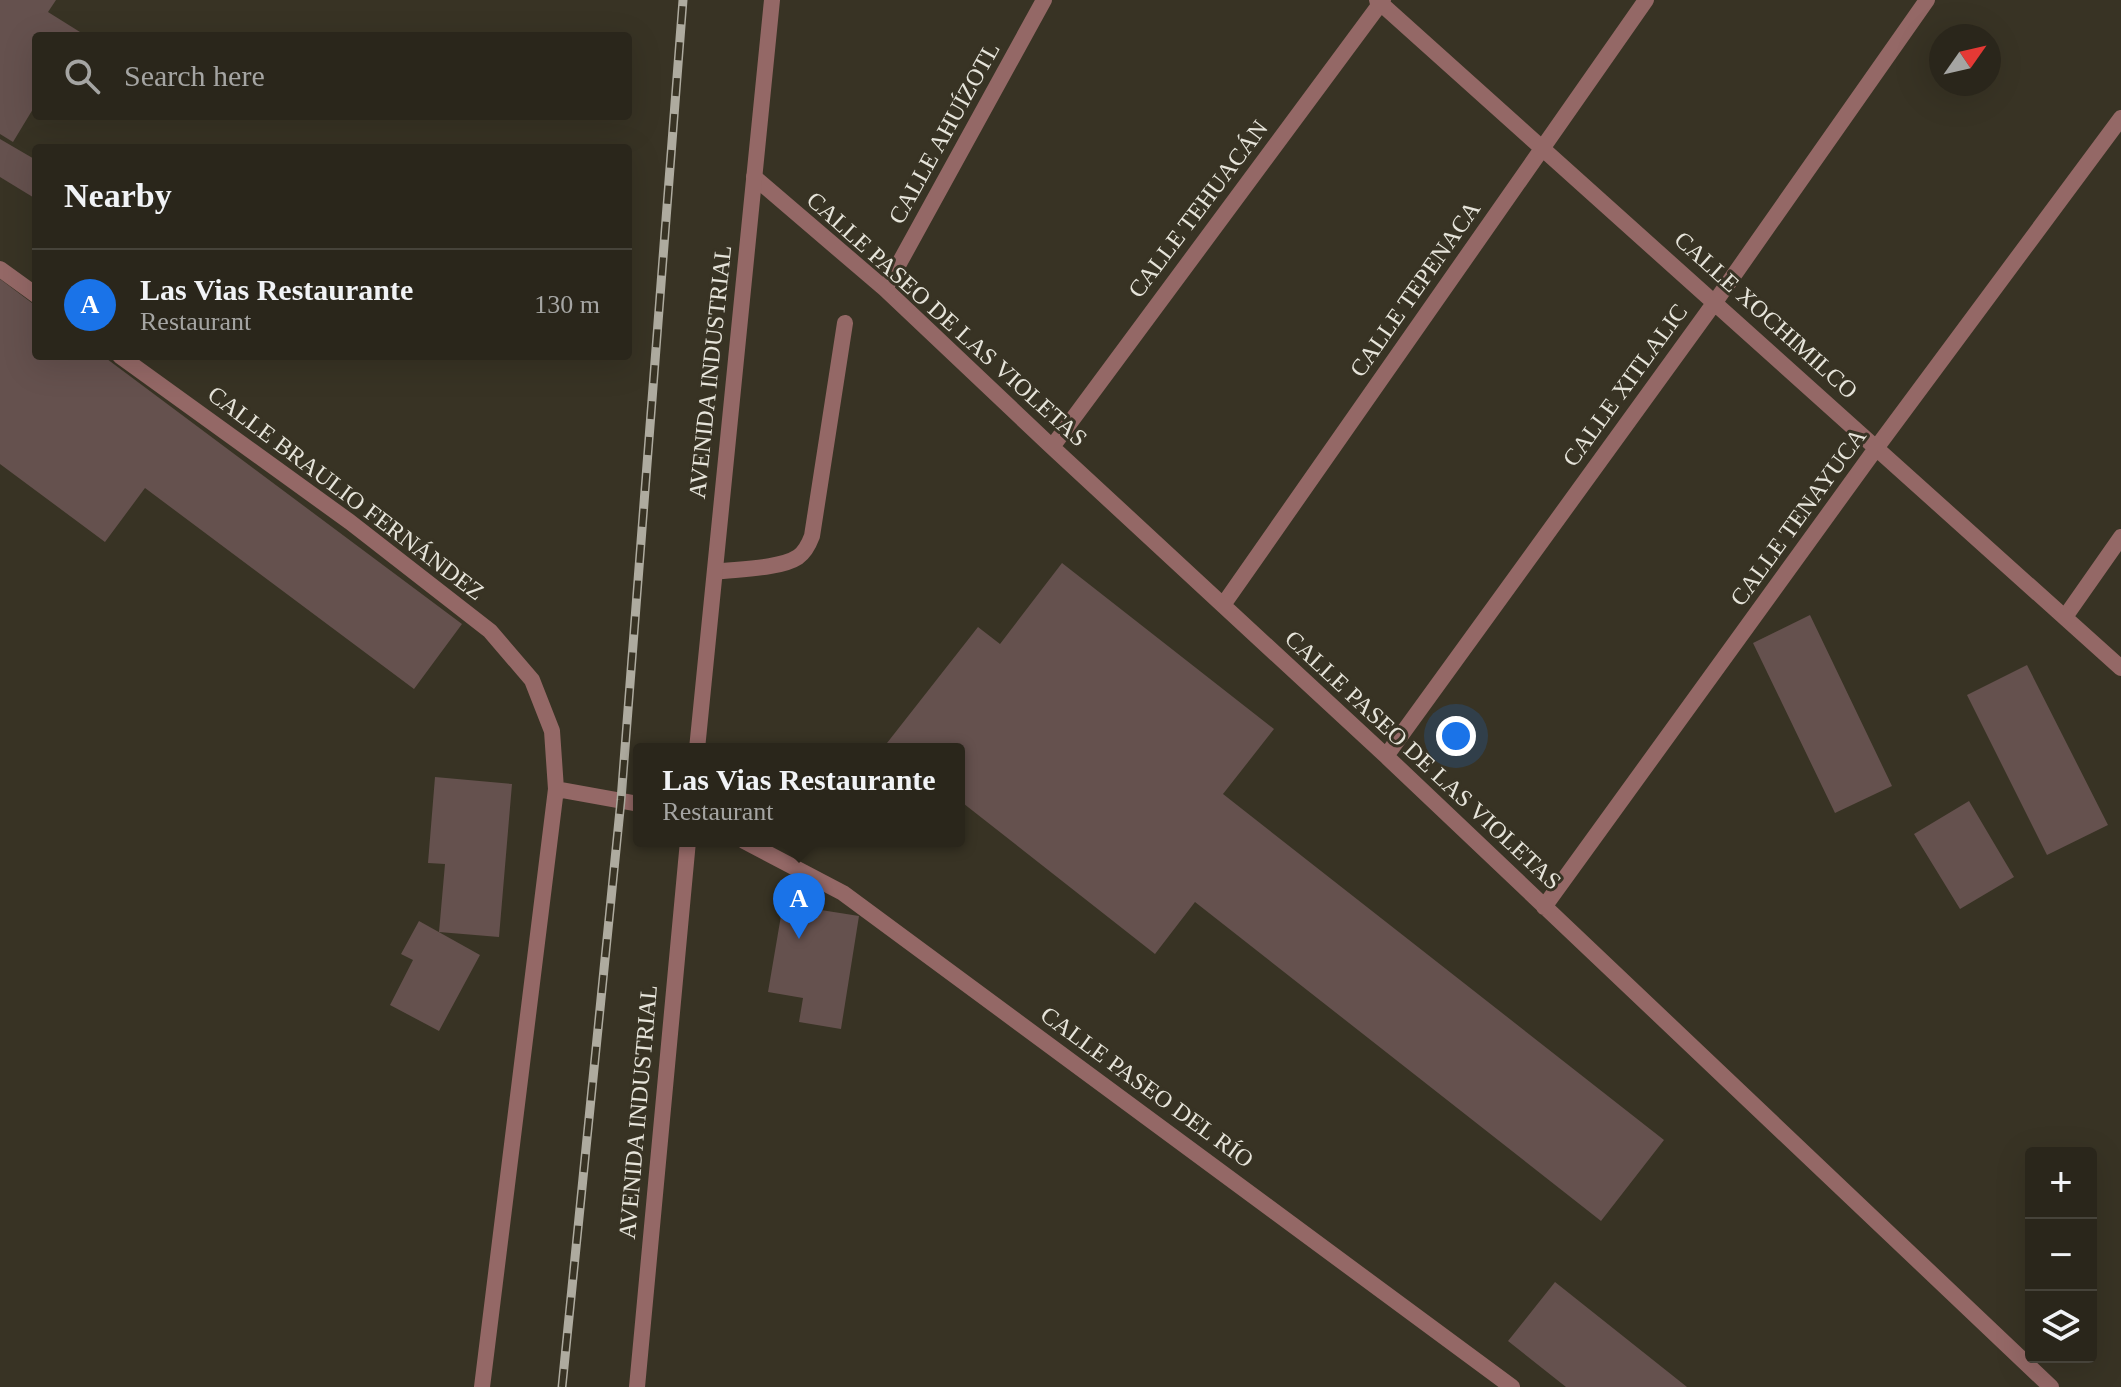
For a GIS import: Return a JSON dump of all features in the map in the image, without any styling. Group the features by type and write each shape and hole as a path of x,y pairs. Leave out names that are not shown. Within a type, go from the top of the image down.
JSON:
{"street":[{"name":"AVENIDA INDUSTRIAL","path":"698,743 772,0"},
{"name":"CALLE AHUÍZOTL","path":"885,289 1044,0"},
{"name":"CALLE TEPENACA","path":"1223,605 1646,0"},
{"name":"CALLE XITLALIC","path":"1386,756 1715,302 1927,0"},
{"name":"CALLE XOCHIMILCO","path":"1381,1 2121,668"},
{"name":"CALLE TEHUACÁN","path":"1052,447 1381,1"},
{"name":"CALLE TENAYUCA","path":"1544,907 1877,447 2121,118"},
{"name":"CALLE PASEO DE LAS VIOLETAS","path":"754,177 885,289 1386,756 2051,1387"},
{"path":"0,269 32,292"},
{"path":"715,572 786,562 798,557 807,548 812,536 845,323"},
{"name":"CALLE BRAULIO FERNÁNDEZ","path":"126,360 350,522 490,631 532,680 552,731 556,789 482,1387"},
{"path":"2065,617 2121,537"},
{"path":"556,789 633,803"},
{"name":"AVENIDA INDUSTRIAL","path":"637,1387 687,847"},
{"name":"CALLE PASEO DEL RÍO","path":"755,847 843,893 1512,1387"}],"building":[{"path":"0,0 56,0 48,12 80,32 32,32 32,111 13,142 0,134"},
{"path":"0,139 32,158 32,197 0,177"},
{"path":"0,279 32,303 32,360 108,360 462,624 414,689 145,488 105,542 0,464"},
{"path":"1062,563 1274,729 1223,794 1664,1140 1601,1221 1195,902 1155,954 965,805 965,743 887,743 978,627 1000,644"},
{"path":"1810,615 1892,786 1835,813 1753,643"},
{"path":"2027,665 2108,825 2047,855 1967,695"},
{"path":"435,777 512,784 499,937 439,932 445,864 428,863"},
{"path":"1969,801 2014,877 1960,909 1914,834"},
{"path":"783,904 859,916 841,1029 799,1022 803,998 768,992"},
{"path":"419,921 480,955 439,1031 390,1005 413,960 401,954"},
{"path":"1555,1282 1687,1387 1566,1387 1508,1341"}],"railway":[{"path":"562,1387 621,800 683,0"}],"place":[{"name":"Las Vias Restaurante","path":"799,939"}]}
